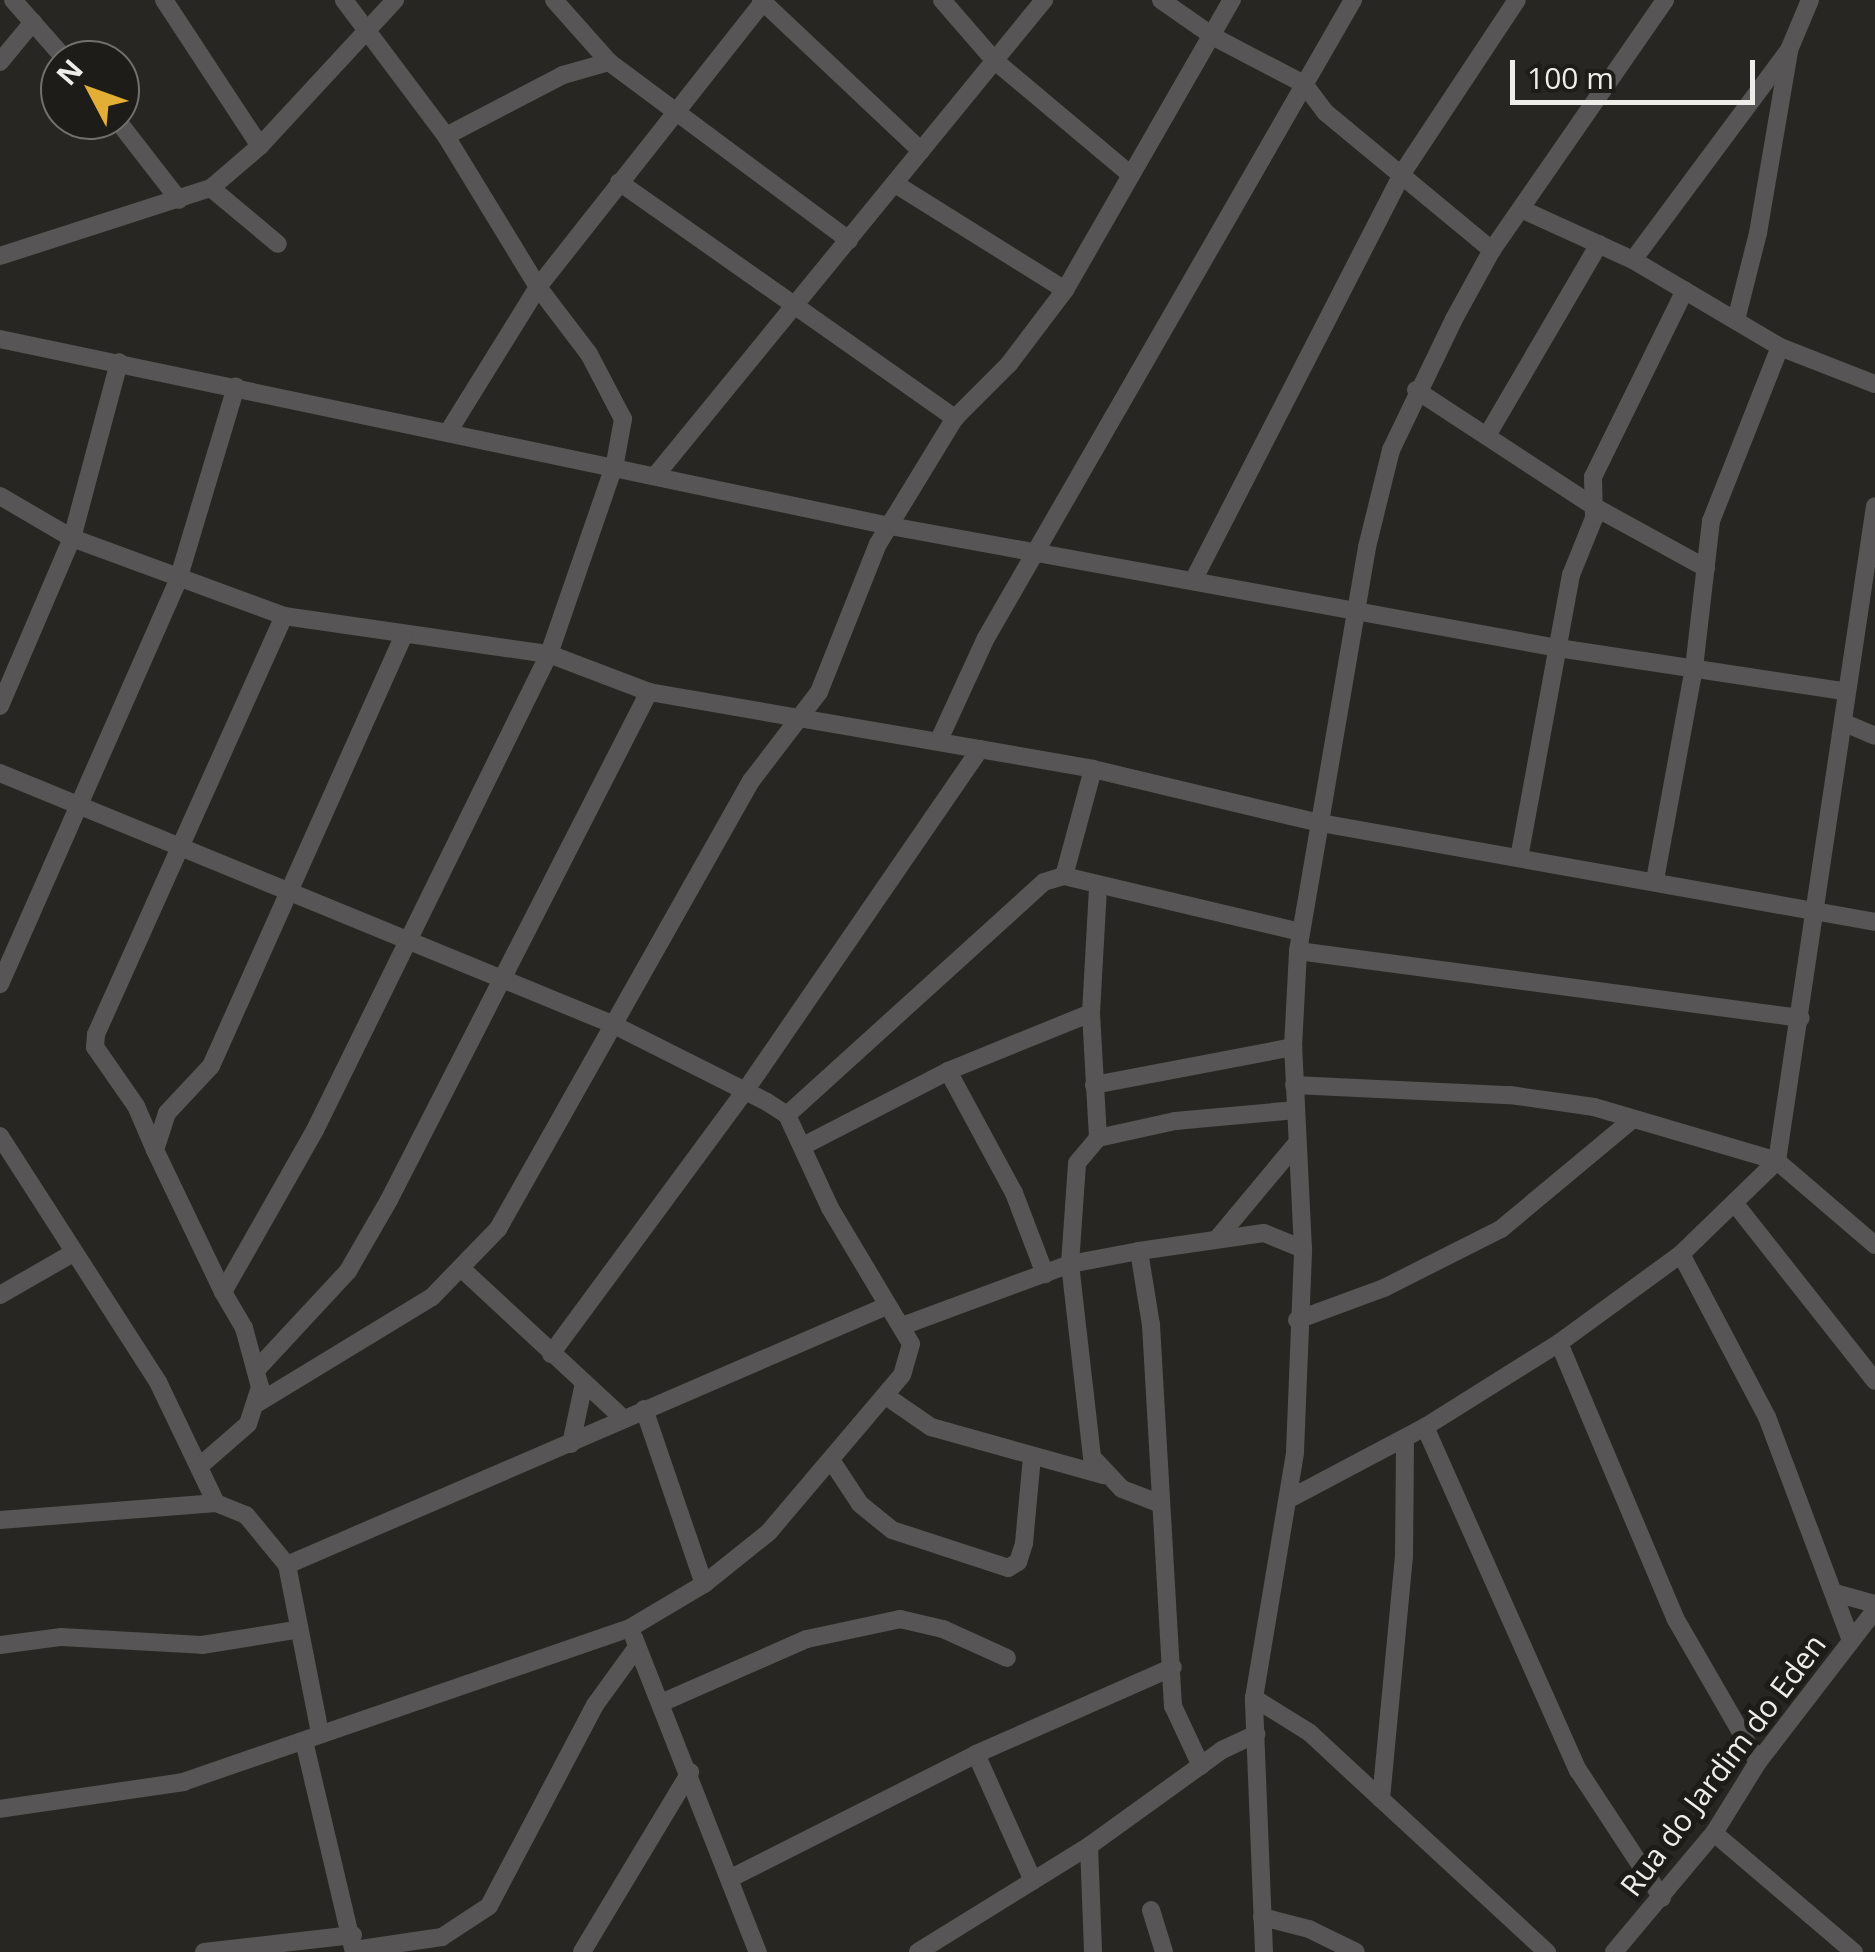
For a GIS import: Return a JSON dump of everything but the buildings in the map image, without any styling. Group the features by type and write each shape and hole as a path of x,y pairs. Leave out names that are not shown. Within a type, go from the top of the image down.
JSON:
{"street":[{"path":"13,0 49,40"},
{"path":"164,0 260,146"},
{"path":"223,1292 315,1130 403,942 548,654 615,463 623,420 589,354 538,287 446,136 344,0"},
{"path":"0,256 211,188 260,146 368,35 396,0"},
{"path":"554,0 609,62 849,240"},
{"path":"942,0 994,60 1131,175"},
{"path":"655,476 1044,0"},
{"path":"1161,0 1214,37 1304,84 1325,112 1403,172 1492,250"},
{"path":"256,1404 384,1332 463,1270 498,1228 751,781 819,692 868,564 890,526 955,418 1009,364 1064,290 1232,0"},
{"path":"939,740 1038,549 1353,0"},
{"path":"1194,578 1403,172 1516,0"},
{"path":"1264,1952 1254,1698 1289,1499 1302,1248 1293,1048 1299,941 1314,822 1391,450 1416,390 1492,250 1665,0"},
{"path":"1736,320 1758,233 1789,50 1810,0"},
{"path":"450,429 538,287 763,1 922,151"},
{"path":"0,62 33,22"},
{"path":"1633,260 1789,50"},
{"path":"446,136 564,75 609,62"},
{"path":"132,140 179,200"},
{"path":"619,182 791,307 955,418"},
{"path":"896,185 1064,290"},
{"path":"211,188 278,244"},
{"path":"1521,209 1633,260 1780,346 1875,384"},
{"path":"1488,434 1599,244"},
{"path":"1519,858 1571,575 1593,506 1593,477 1685,290"},
{"path":"0,339 615,463 655,476 890,526 1038,549 1558,648 1844,691"},
{"path":"1655,880 1694,668 1711,522 1780,346"},
{"path":"0,706 72,538 119,362"},
{"path":"0,984 75,802 178,580 236,387"},
{"path":"1416,390 1593,506 1706,568"},
{"path":"0,496 72,538 284,616 548,654 649,692 1094,769 1314,822 1875,922"},
{"path":"1289,1499 1425,1427 1559,1343 1681,1254 1736,1205 1776,1161 1802,1018 1813,912 1847,724 1844,691 1866,620 1875,506"},
{"path":"200,1465 248,1424 256,1404 257,1369 136,1106 95,1047 96,1036 186,846 284,616"},
{"path":"154,1150 167,1113 211,1066 244,981 290,894 403,636"},
{"path":"257,1369 348,1272 649,692"},
{"path":"1847,724 1875,736"},
{"path":"552,1354 745,1092 980,749"},
{"path":"1064,876 1094,769"},
{"path":"0,773 186,846 403,942 612,1024 787,1116 884,1307 905,1325 911,1344 886,1396 769,1532 704,1584 630,1628 184,1782 0,1809"},
{"path":"787,1116 1044,882 1064,876 1299,941 1802,1018"},
{"path":"1098,886 1091,1013 1098,1138 1073,1176 1070,1264 1085,1363 1086,1422 1103,1475"},
{"path":"803,1146 948,1071 1091,1013"},
{"path":"1094,1084 1293,1048"},
{"path":"948,1071 1014,1193 1044,1274"},
{"path":"1294,1085 1510,1096 1633,1119 1776,1161 1875,1246"},
{"path":"1098,1138 1175,1121 1295,1110"},
{"path":"1297,1320 1384,1288 1501,1229 1633,1119"},
{"path":"0,1136 158,1382 216,1503"},
{"path":"1217,1239 1297,1143"},
{"path":"1736,1205 1875,1381"},
{"path":"905,1325 1070,1264 1264,1233 1302,1248"},
{"path":"1139,1251 1152,1325 1176,1718 1202,1766"},
{"path":"0,1295 73,1253"},
{"path":"1681,1254 1767,1417 1851,1640"},
{"path":"463,1270 624,1419"},
{"path":"287,1565 884,1307"},
{"path":"1559,1343 1676,1618 1758,1762"},
{"path":"570,1444 584,1383"},
{"path":"886,1396 931,1427 1103,1475 1160,1504"},
{"path":"644,1410 704,1584"},
{"path":"1425,1427 1578,1770 1662,1898"},
{"path":"1381,1799 1404,1557 1405,1438"},
{"path":"832,1463 860,1504 892,1530 1008,1568 1018,1562 1024,1544 1032,1456"},
{"path":"0,1520 216,1503 246,1515 287,1565 312,1737 354,1946"},
{"path":"1835,1593 1875,1607"},
{"name":"Rua do Jardim do Eden","path":"1614,1952 1714,1832 1758,1762 1875,1607"},
{"path":"661,1704 807,1639 900,1619 943,1629 1007,1658"},
{"path":"630,1628 690,1772 753,1951"},
{"path":"0,1645 61,1636 202,1645 296,1630"},
{"path":"204,1952 354,1946 442,1937 489,1906 594,1705 638,1647"},
{"path":"730,1878 976,1754 1172,1667"},
{"path":"1254,1698 1310,1733 1547,1952"},
{"path":"918,1952 1089,1846 1202,1766 1256,1734"},
{"path":"976,1754 1034,1881"},
{"path":"582,1952 690,1772"},
{"path":"1714,1832 1854,1952"},
{"path":"1089,1846 1093,1952"},
{"path":"1151,1910 1164,1952"},
{"path":"1262,1917 1309,1929 1356,1952"}]}
